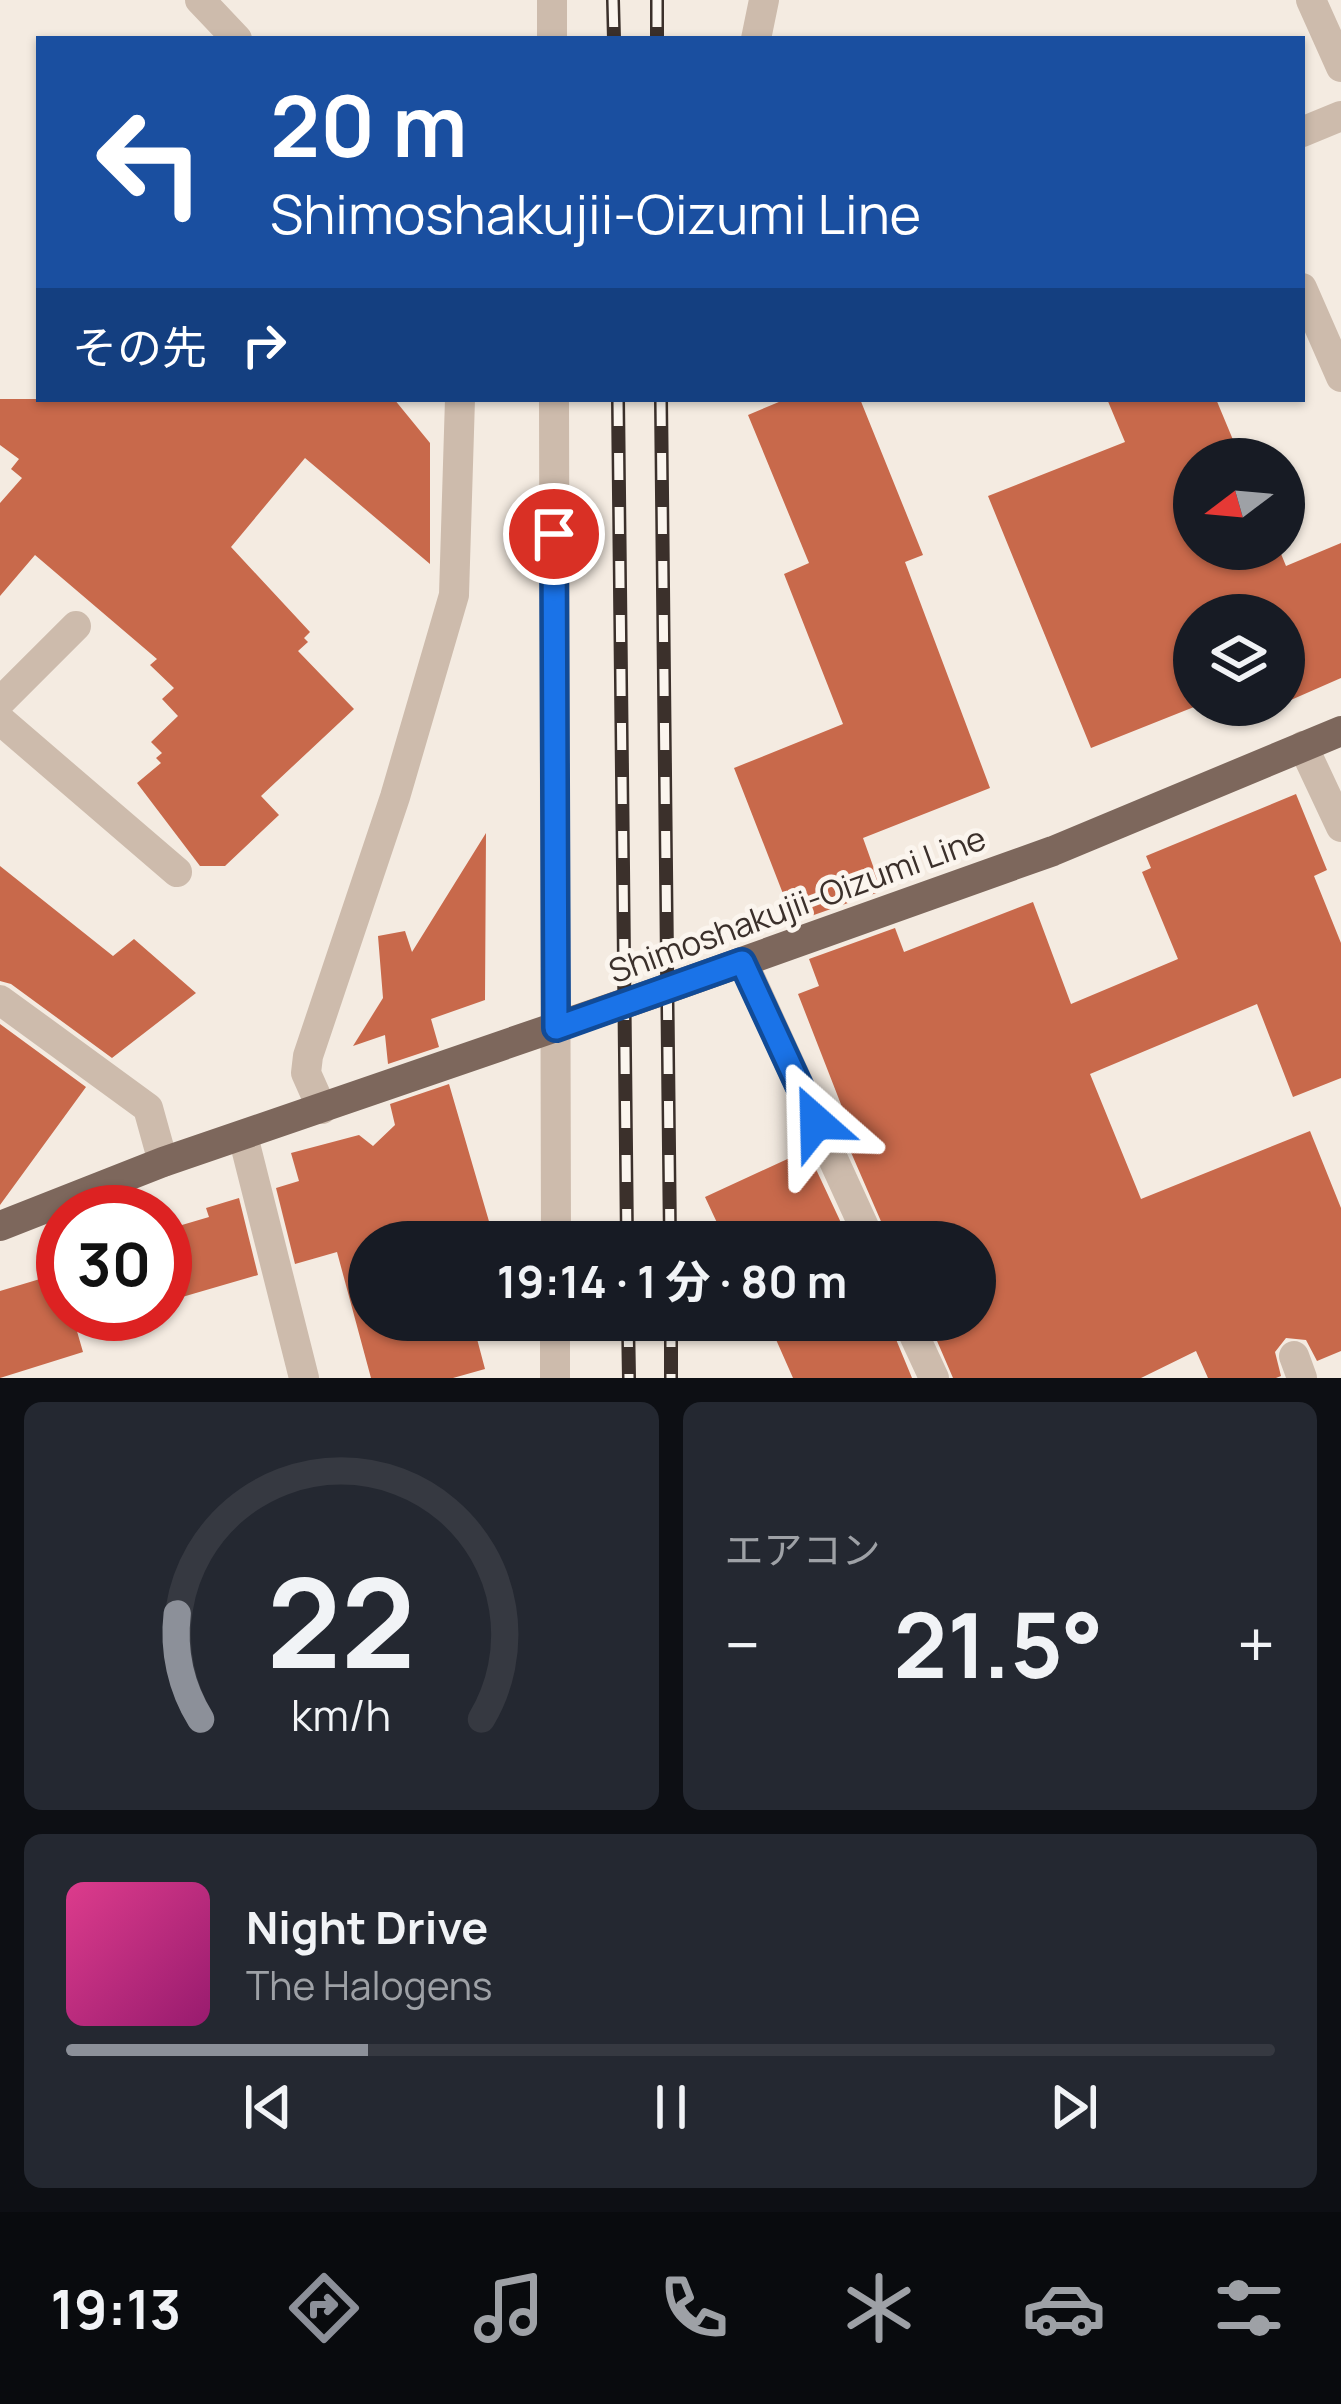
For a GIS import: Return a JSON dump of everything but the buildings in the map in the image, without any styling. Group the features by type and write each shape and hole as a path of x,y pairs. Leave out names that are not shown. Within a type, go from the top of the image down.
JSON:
{"main road":[{"name":"Shimoshakujii-Oizumi Line","path":"0,1226 163,1162 1053,850 1341,730"}],"street":[{"path":"200,0 234,36"},
{"path":"552,0 552,36"},
{"path":"757,36 764,0"},
{"path":"1311,0 1341,67"},
{"path":"1305,130 1341,116"},
{"path":"1305,295 1341,377"},
{"path":"322,1109 306,1073 308,1056 401,778 454,595 460,402"},
{"path":"554,402 556,1221"},
{"path":"0,702 76,626"},
{"path":"0,720 176,872"},
{"path":"1303,746 1341,827"},
{"path":"742,962 861,1221"},
{"path":"0,1000 148,1108 163,1162"},
{"path":"243,1136 304,1378"},
{"path":"555,1341 555,1378"},
{"path":"917,1341 934,1378"}],"railway":[{"path":"613,0 614,36"},
{"path":"657,0 657,36"},
{"path":"618,402 627,1221"},
{"path":"661,402 670,1221"},
{"path":"628,1341 629,1378"},
{"path":"671,1341 671,1378"}],"route":[{"path":"554,534 556,1028 742,962 816,1122"}]}
